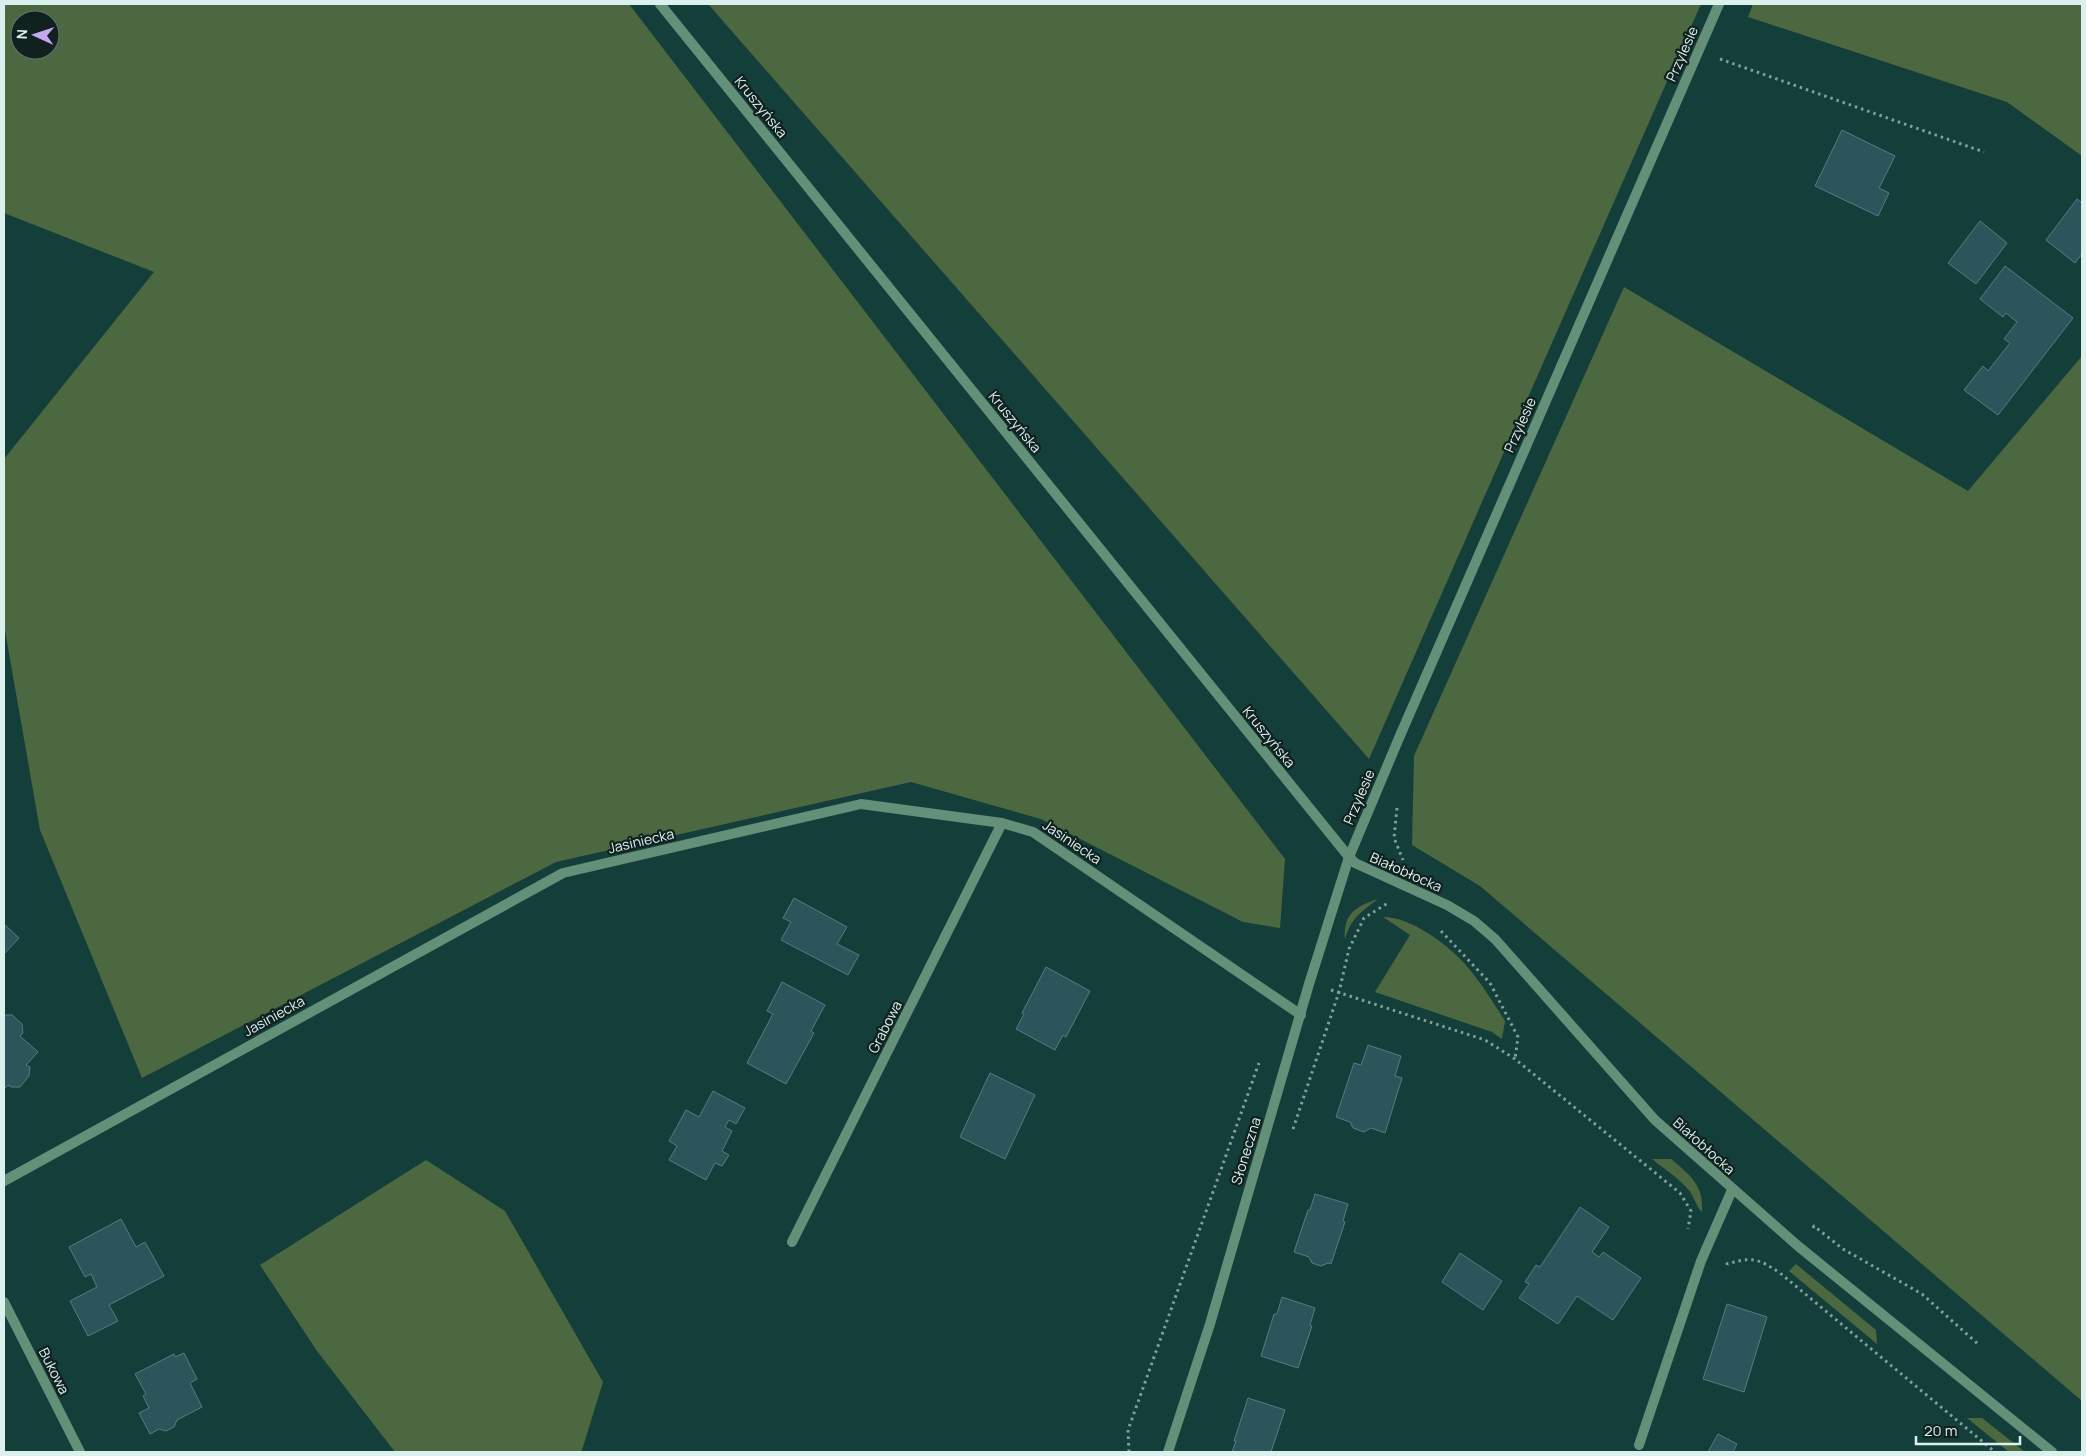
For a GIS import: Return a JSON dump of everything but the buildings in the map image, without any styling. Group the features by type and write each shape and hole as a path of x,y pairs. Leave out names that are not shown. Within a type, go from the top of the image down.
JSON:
{"street":[{"name":"Kruszyńska","path":"660,4 1349,858"},
{"name":"Przylesie","path":"1349,858 1403,729 1719,4"},
{"name":"Jasiniecka","path":"4,1181 563,873 861,804 1002,823 1033,832 1300,1015"},
{"name":"Grabowa","path":"792,1242 1002,823"},
{"name":"Słoneczna","path":"1168,1452 1210,1324 1309,984 1349,858"},
{"name":"Białobłocka","path":"1349,858 1380,875 1447,905 1474,921 1495,939 1655,1120 1732,1190 1798,1246 2052,1452"},
{"path":"1639,1445 1701,1261 1732,1190"},
{"name":"Bukowa","path":"4,1302 80,1452"}],"path":[{"path":"1698,52 1984,152"},
{"path":"1387,905 1395,909"},
{"path":"1434,928 1442,931 1490,983 1518,1037 1515,1059"},
{"path":"1309,984 1485,1040 1515,1059 1680,1193 1691,1211 1688,1230 1708,1244 1728,1264 1745,1258 1763,1261 1780,1273 1995,1452"},
{"path":"1129,1452 1128,1430 1259,1063"},
{"path":"1780,1273 1814,1226 1842,1249 1922,1294 1979,1346"}],"green space":[{"path":"4,4 629,4 1285,859 1280,928 1243,922 1041,819 911,782 556,862 142,1078 40,830 4,625 4,459 154,272 4,213"},
{"path":"708,4 1701,4 1369,759"},
{"path":"1753,4 2082,4 2082,156 2007,102 1748,17"},
{"path":"1624,287 1968,491 2082,356 2082,1401 1480,886 1412,845 1414,756"},
{"path":"1378,899 1354,921 1345,939 1346,923 1352,912"},
{"path":"1383,917 1394,918 1428,933 1449,948 1465,964 1476,977 1505,1021 1502,1039 1492,1032 1375,992 1410,935"},
{"path":"1652,1159 1671,1159 1690,1176 1701,1195 1702,1212 1687,1188"},
{"path":"426,1160 505,1211 603,1382 580,1452 395,1452 317,1351 260,1265"},
{"path":"1796,1264 1876,1330 1877,1344 1789,1271"},
{"path":"1967,1418 1982,1418 2025,1452 2009,1452"}]}
